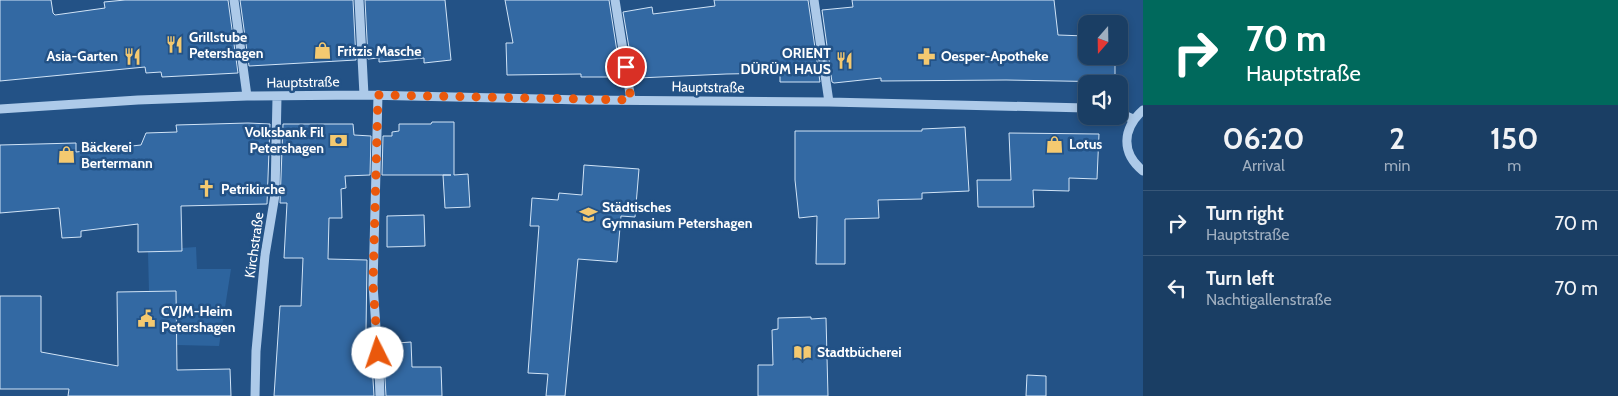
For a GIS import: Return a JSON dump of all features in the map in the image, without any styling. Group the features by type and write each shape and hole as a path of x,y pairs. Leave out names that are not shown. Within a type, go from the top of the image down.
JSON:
{"street":[{"path":"234,0 247,96"},
{"path":"359,0 364,95"},
{"path":"615,0 631,100"},
{"path":"814,0 829,102"},
{"name":"Hauptstraße","path":"0,110 138,100 247,96 364,95 1078,108"},
{"path":"378,95 373,285 380,396"},
{"name":"Kirchstraße","path":"256,396 256,351 266,255 276,195 276,97"},
{"path":"1143,110 1133,119 1127,134 1128,150 1134,164 1143,171"},
{"path":"1128,117 1133,119"}],"shaded area":[{"path":"196,247 197,269 231,269 219,346 177,345 176,291 149,292 148,252 182,251 182,248"}],"building":[{"path":"0,0 51,0 55,15 105,8 104,2 125,0 228,0 238,73 162,77 161,72 146,73 145,67 0,81"},
{"path":"240,0 353,0 356,60 249,66"},
{"path":"365,0 445,0 451,60 424,63 424,58 379,62 379,58 368,59"},
{"path":"505,0 609,0 621,77 581,77 581,74 507,75 506,43 513,43"},
{"path":"714,0 808,0 820,82 780,82 780,73 634,77 623,12 652,7 653,14 715,6"},
{"path":"852,0 1054,0 1058,35 1078,36 1078,65 1115,65 1115,75 1078,75 1078,81 881,81 881,78 834,83 832,82 822,10 853,7"},
{"path":"432,122 454,122 454,175 468,174 470,207 445,208 443,175 382,175 383,136 392,136 392,132 399,131 399,124 431,124"},
{"path":"270,124 267,204 181,206 182,251 138,252 138,224 81,231 81,237 62,238 59,208 0,213 0,145 76,143 76,152 141,145 146,133 177,132 176,125"},
{"path":"283,124 353,124 354,135 371,136 370,175 345,176 346,188 341,189 342,218 329,218 328,259 367,260 366,331 370,331 374,396 274,396 280,306 301,306 303,258 284,258 287,203 280,203"},
{"path":"965,127 969,191 922,193 922,199 878,200 879,218 845,219 845,264 816,264 817,216 799,218 795,180 795,131 922,131 922,129"},
{"path":"1009,133 1099,134 1097,179 1069,178 1069,191 1033,190 1034,207 978,207 977,180 1011,180"},
{"path":"584,165 639,169 635,217 621,216 617,262 578,259 565,396 546,396 548,374 528,373 539,226 530,226 532,198 558,200 559,193 582,195"},
{"path":"424,215 425,246 387,247 387,216"},
{"path":"176,291 177,370 230,369 231,396 68,396 69,389 0,389 0,296 41,296 41,352 118,366 117,292"},
{"name":"Stadtbücherei","path":"811,317 811,319 826,318 828,396 758,396 758,365 773,365 772,330 778,329 778,318"},
{"path":"411,342 412,367 441,367 442,396 386,396 383,344"},
{"path":"1027,375 1046,376 1046,396 1026,396"}],"place":[{"name":"Grillstube Petershagen","path":"175,45"},
{"name":"Fritzis Masche","path":"323,51"},
{"name":"Asia-Garten","path":"132,56"},
{"name":"Oesper-Apotheke","path":"927,56"},
{"name":"ORIENT DÜRÜM HAUS","path":"845,61"},
{"name":"Volksbank Fil Petershagen","path":"338,140"},
{"name":"Lotus","path":"1055,144"},
{"name":"Bäckerei Bertermann","path":"67,155"},
{"name":"Petrikirche","path":"207,189"},
{"name":"Städtisches Gymnasium Petershagen","path":"588,215"},
{"name":"CVJM-Heim Petershagen","path":"147,319"},
{"name":"Stadtbücherei","path":"803,352"}],"route":[{"path":"378,353 373,285 378,95 631,100 626,67"}]}
